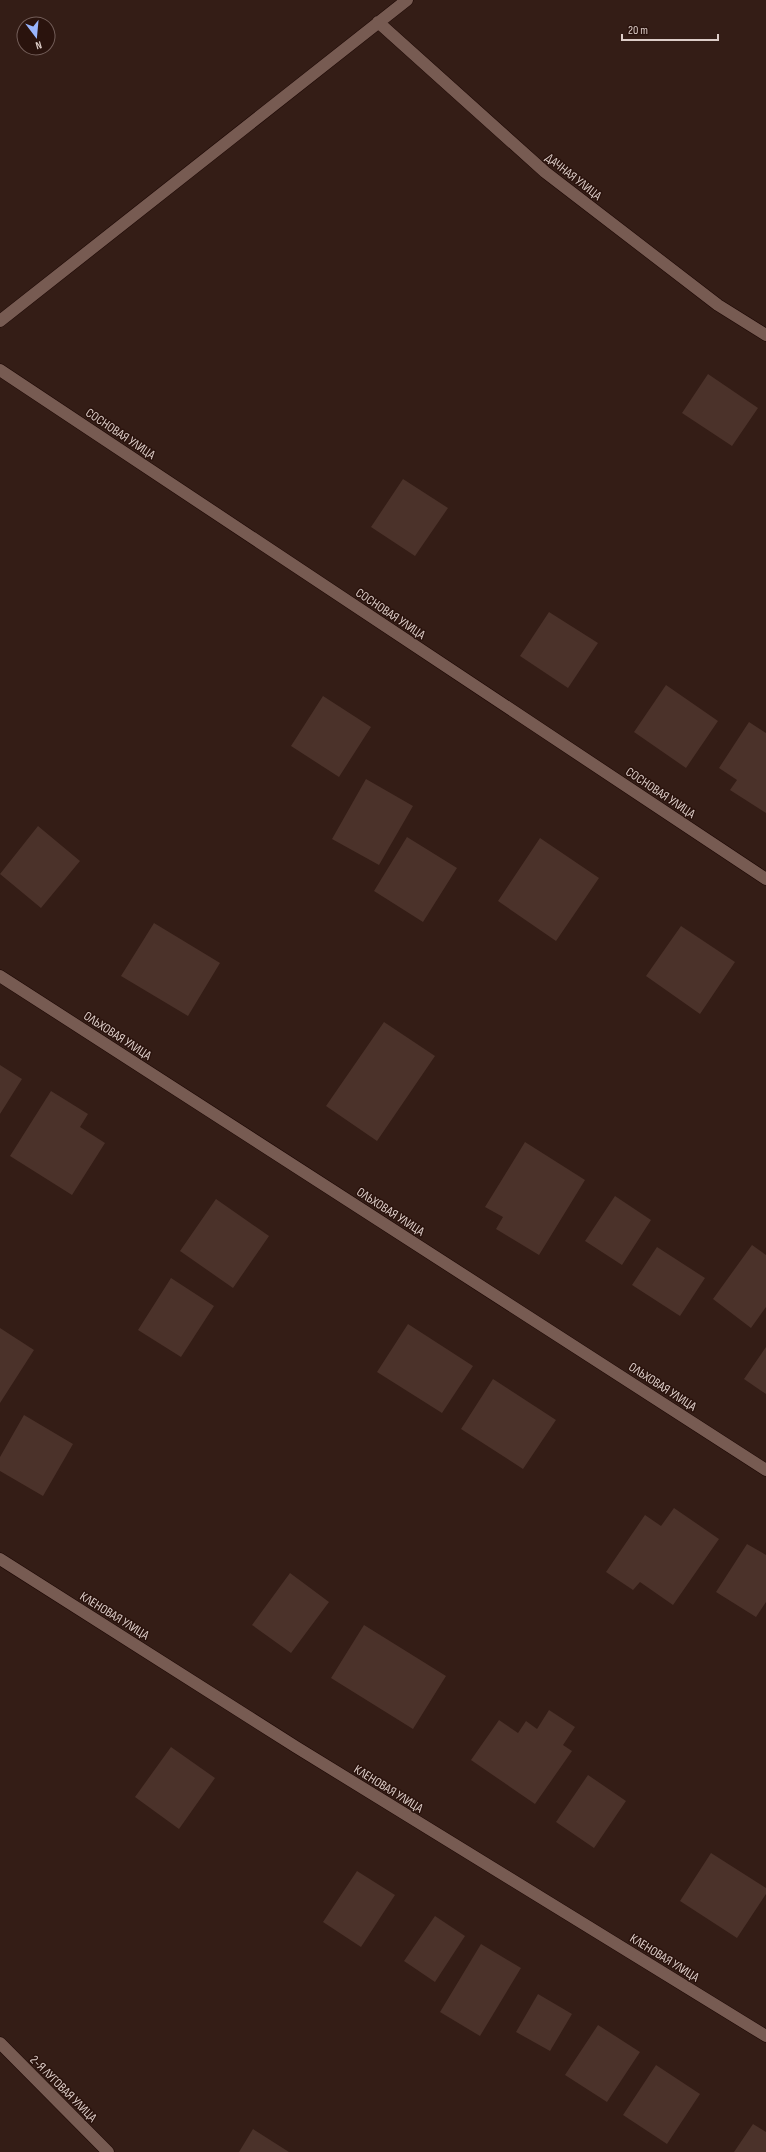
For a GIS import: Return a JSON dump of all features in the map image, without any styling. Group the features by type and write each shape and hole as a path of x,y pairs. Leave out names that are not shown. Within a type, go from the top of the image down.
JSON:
{"street":[{"path":"0,321 407,0"},
{"name":"ДАЧНАЯ УЛИЦА","path":"378,22 545,172 718,305 766,335"},
{"name":"СОСНОВАЯ УЛИЦА","path":"0,370 766,879"},
{"name":"ОЛЬХОВАЯ УЛИЦА","path":"0,976 766,1470"},
{"name":"КЛЕНОВАЯ УЛИЦА","path":"0,1559 296,1747 766,2036"},
{"name":"2-Я ЛУГОВАЯ УЛИЦА","path":"0,2043 108,2152"}],"building":[{"path":"708,374 758,408 732,446 682,413"},
{"path":"403,479 448,508 415,556 371,527"},
{"path":"549,612 598,643 568,688 520,656"},
{"path":"666,685 718,721 686,768 634,732"},
{"path":"323,696 371,727 339,777 291,746"},
{"path":"749,722 766,733 766,813 730,790 737,780 719,768"},
{"path":"366,779 413,806 379,865 332,839"},
{"path":"38,826 80,861 41,908 0,874"},
{"path":"407,837 457,868 423,922 374,891"},
{"path":"540,838 599,878 556,941 498,901"},
{"path":"154,923 220,963 188,1016 121,976"},
{"path":"681,926 735,962 700,1014 646,976"},
{"path":"384,1022 435,1056 377,1141 326,1106"},
{"path":"0,1065 22,1079 0,1114"},
{"path":"51,1091 88,1114 80,1127 105,1143 72,1195 10,1156"},
{"path":"525,1142 585,1180 539,1255 496,1229 503,1217 485,1207"},
{"path":"615,1196 651,1220 622,1265 585,1241"},
{"path":"216,1199 269,1236 233,1288 180,1251"},
{"path":"752,1245 766,1255 766,1307 751,1328 713,1299"},
{"path":"657,1247 705,1278 680,1316 632,1285"},
{"path":"171,1278 214,1306 181,1357 138,1330"},
{"path":"408,1324 473,1366 442,1413 377,1372"},
{"path":"0,1328 34,1350 0,1403"},
{"path":"766,1347 766,1394 744,1379"},
{"path":"493,1379 556,1420 523,1469 461,1429"},
{"path":"24,1415 73,1444 43,1496 0,1471 0,1457"},
{"path":"674,1508 719,1539 673,1605 640,1582 633,1590 606,1572 645,1515 661,1526"},
{"path":"747,1544 766,1555 766,1602 756,1617 716,1592"},
{"path":"290,1573 329,1602 291,1653 252,1625"},
{"path":"364,1625 446,1676 413,1729 331,1678"},
{"path":"549,1710 575,1727 563,1745 572,1751 535,1804 471,1760 499,1720 518,1733 526,1721 537,1729"},
{"path":"171,1747 215,1778 179,1829 135,1797"},
{"path":"588,1775 626,1801 594,1848 556,1822"},
{"path":"711,1853 766,1888 766,1894 737,1938 680,1901"},
{"path":"357,1871 395,1895 361,1947 323,1922"},
{"path":"435,1916 465,1936 435,1982 404,1961"},
{"path":"481,1944 521,1968 480,2036 440,2012"},
{"path":"538,1994 572,2014 550,2051 516,2032"},
{"path":"598,2025 640,2052 607,2102 565,2075"},
{"path":"656,2065 700,2094 667,2144 623,2115"},
{"path":"753,2124 766,2132 766,2152 734,2152"},
{"path":"253,2129 289,2152 239,2152"}]}
